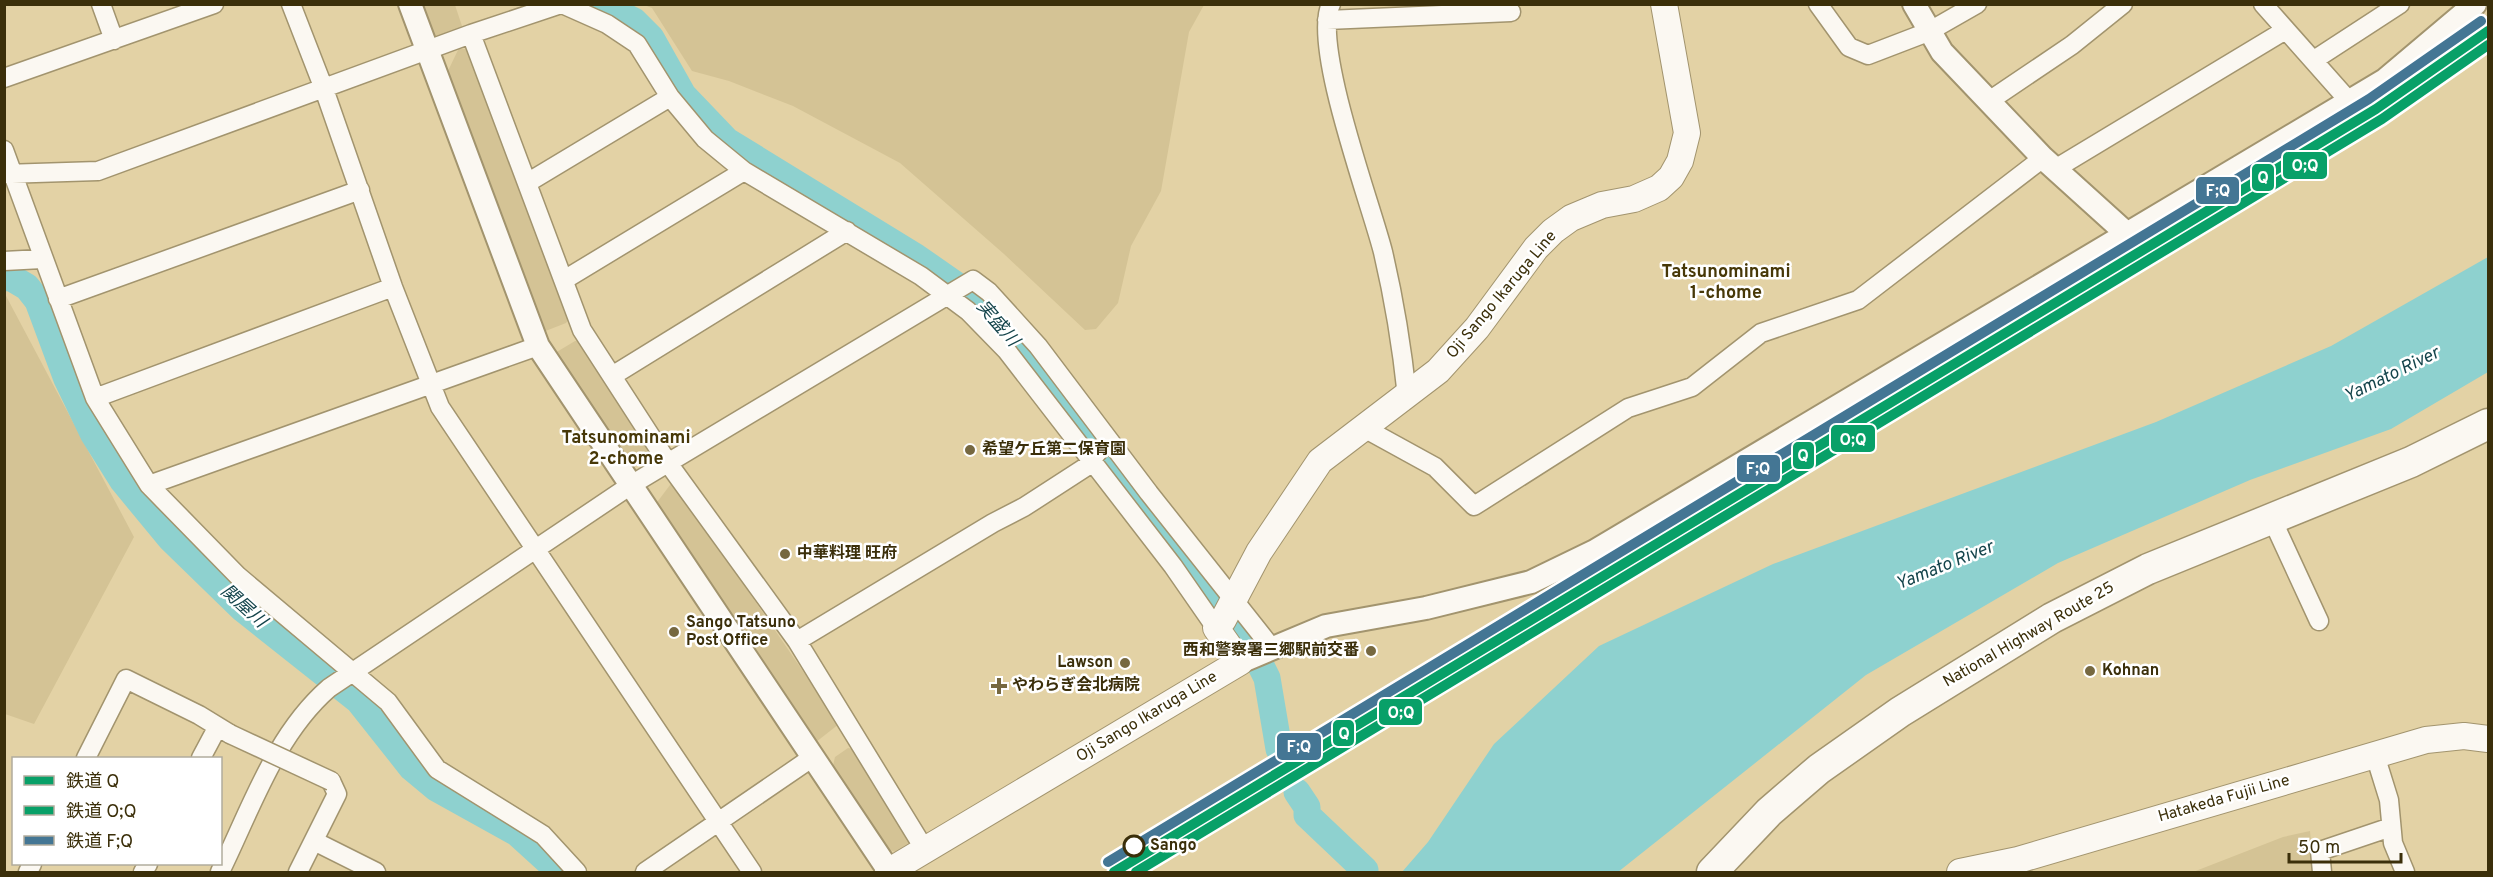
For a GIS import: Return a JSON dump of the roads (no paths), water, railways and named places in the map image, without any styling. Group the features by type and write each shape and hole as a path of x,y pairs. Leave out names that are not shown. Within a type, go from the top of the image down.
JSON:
{"highway":[{"name":"National Highway Route 25","path":"1712,873 1798,786 1843,751 1937,688 2052,618 2111,587 2410,462 2488,424"}],"main road":[{"name":"Oji Sango Ikaruga Line","path":"1226,613 1259,552 1320,461 1438,371 1477,328 1536,248 1553,231 1571,218 1602,205 1634,199 1659,188 1671,177 1680,161 1687,133 1664,4"},
{"path":"1226,613 1255,655"},
{"name":"Oji Sango Ikaruga Line","path":"889,872 1255,655"},
{"name":"Hatakeda Fujii Line","path":"1960,873 2018,860 2439,738 2488,739"}],"street":[{"path":"101,4 114,40"},
{"path":"4,78 214,4"},
{"path":"291,4 324,89 393,287 440,407 752,873"},
{"path":"410,4 426,52 538,346 889,872"},
{"path":"9,173 98,171 471,34 561,4 607,24 637,44 670,97 705,139 744,171 952,294 1007,351 1094,459 1173,566 1226,613"},
{"path":"1818,4 1849,46 1858,53 1868,55 1928,32 1977,4"},
{"path":"1914,4 1928,32 1942,52 2049,164 2126,233"},
{"path":"1989,101 2072,45 2123,4"},
{"path":"2314,60 2400,4"},
{"path":"220,873 284,742 308,706 329,688 631,485 973,280 989,292 1038,346 1109,440 1255,655 1326,626 1426,608 1531,582 1595,551 2385,80 2475,4"},
{"path":"2265,5 2284,31 2314,60 2349,101"},
{"path":"1407,396 1402,351 1383,255 1371,209 1343,127 1329,12 1511,12"},
{"path":"1364,428 1435,467 1474,506 1628,408 1692,387 1761,333 1858,300 2049,164 2284,31"},
{"path":"471,34 582,330 669,463 797,641 925,850"},
{"path":"527,183 670,97"},
{"path":"4,150 9,173 95,398 149,484 238,576 348,675 388,702 437,769 543,835 577,873"},
{"path":"564,280 744,171"},
{"path":"58,299 360,190"},
{"path":"612,376 847,231"},
{"path":"4,261 42,259"},
{"path":"95,398 393,287"},
{"path":"149,484 538,346"},
{"path":"797,641 1023,507 1094,459 1109,440"},
{"path":"2272,519 2319,621"},
{"path":"87,757 126,679 199,715 223,731 331,781 337,794 298,873"},
{"path":"203,757 223,731"},
{"path":"2375,755 2389,800 2393,843 2405,873"},
{"path":"645,873 813,757"},
{"path":"2322,873 2320,852 2391,827"},
{"path":"314,841 376,873"}],"water":[{"name":"Yamato River","path":"2488,257 2488,372 2391,429 2250,480 2058,563 1866,675 1618,872 1402,872 1428,842 1494,744 1599,646 1773,564 2156,422 2331,346"}],"waterway":[{"name":"実盛川","path":"600,4 634,21 651,38 683,95 727,141 916,257 972,296 1048,383 1247,638 1267,678 1279,749"},
{"name":"関屋川","path":"4,278 10,277 27,287 38,301 67,379 93,433 123,481 170,538 243,609 359,701 412,768 436,788 517,833 560,872"},
{"name":"実盛川","path":"1297,792 1307,807 1307,815 1365,870 1364,872"}],"rail line":[{"name":"F;Q","path":"1108,862 2369,99 2481,21"},
{"name":"Q","path":"1114,872 2376,109 2488,31"},
{"name":"O;Q","path":"1136,872 2382,119 2488,45"}],"place":[{"name":"希望ケ丘第二保育園","path":"970,450"},
{"name":"中華料理 旺府","path":"785,554"},
{"name":"Sango Tatsuno Post Office","path":"674,632"},
{"name":"西和警察署三郷駅前交番","path":"1371,651"},
{"name":"Lawson","path":"1125,663"},
{"name":"Kohnan","path":"2090,671"},
{"name":"やわらぎ会北病院","path":"999,686"},
{"name":"Sango","path":"1134,846"}],"district":[{"name":"Tatsunominami 1-chome","path":"1726,282"},
{"name":"Tatsunominami 2-chome","path":"626,448"}]}
